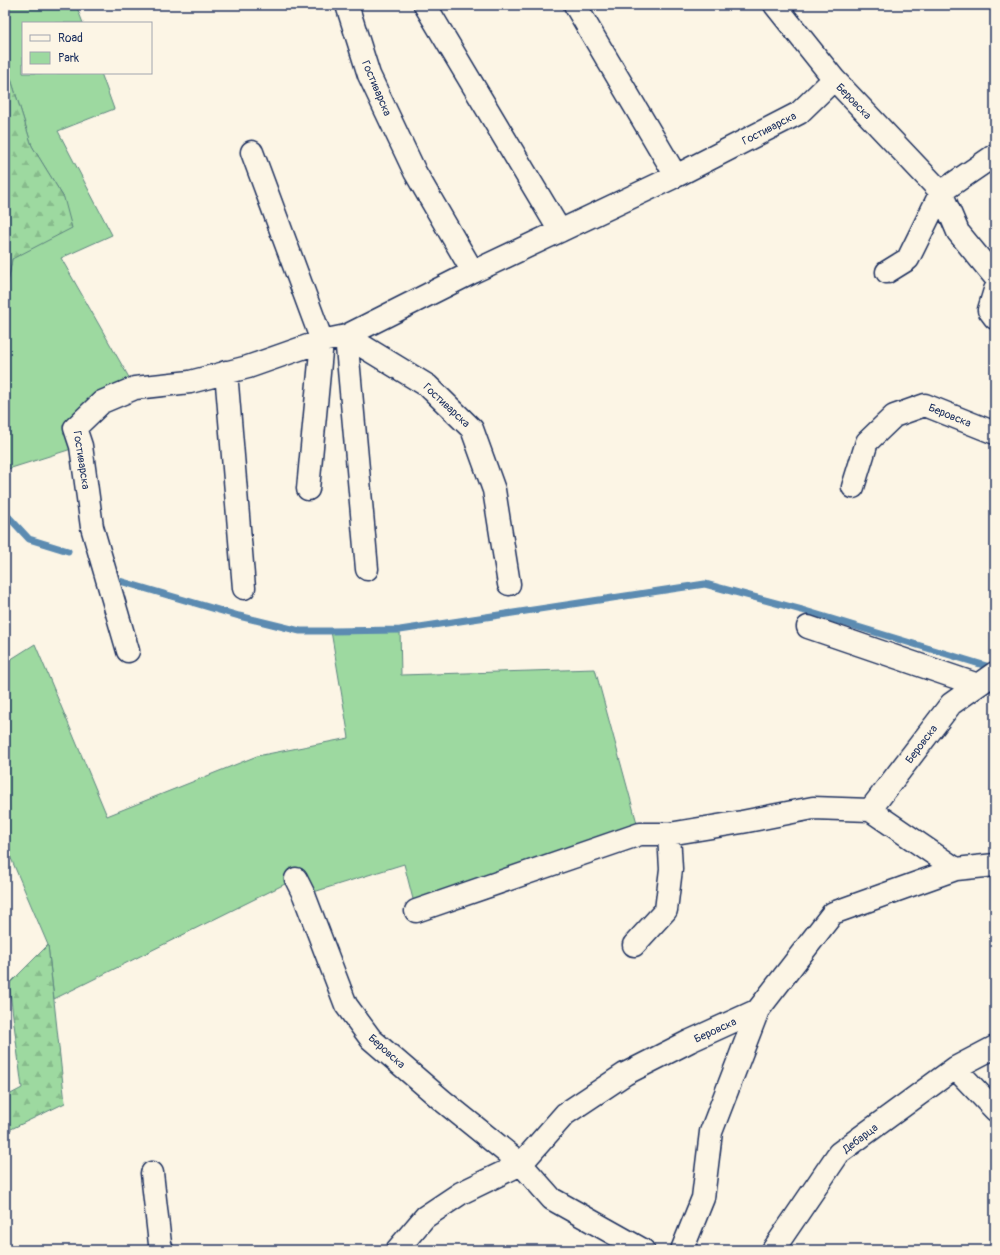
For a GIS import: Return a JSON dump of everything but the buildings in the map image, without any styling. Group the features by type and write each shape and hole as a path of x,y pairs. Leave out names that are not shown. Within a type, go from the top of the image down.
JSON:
{"street":[{"name":"Гостиварска","path":"348,5 370,75 412,165 473,272"},
{"path":"426,5 560,231"},
{"path":"574,5 676,176"},
{"path":"775,5 834,79"},
{"name":"Гостиварска","path":"128,652 92,527 81,446 75,428 102,402 135,388 190,382 248,367 322,341 346,336 473,272 676,176 799,113 834,79"},
{"name":"Беровска","path":"834,79 941,192 958,232 995,277"},
{"path":"252,152 322,341 308,489"},
{"path":"887,272 908,259 941,192 995,155"},
{"path":"995,290 989,310 995,318"},
{"name":"Гостиварска","path":"346,336 428,386 472,429 494,490 509,584"},
{"path":"346,336 367,569"},
{"path":"226,372 244,588"},
{"name":"Беровска","path":"853,487 867,442 894,416 925,404 995,433"},
{"name":"Беровска","path":"808,628 987,679"},
{"name":"Беровска","path":"870,810 951,704 987,679"},
{"path":"416,911 640,834 669,834 813,808 870,810 956,868"},
{"path":"634,944 666,910 670,870 669,834"},
{"name":"Беровска","path":"682,1250 703,1198 711,1132 758,1010 833,913 956,868 995,865"},
{"name":"Беровска","path":"296,879 304,895 346,1005 371,1039 443,1101 520,1164 552,1199 643,1250"},
{"name":"Беровска","path":"397,1250 425,1217 461,1193 520,1164 565,1114 625,1074 690,1041 758,1010"},
{"name":"Дебарца","path":"773,1250 839,1153 955,1068 995,1047"},
{"path":"955,1068 995,1110"},
{"path":"152,1173 160,1244 162,1250"}],"green space":[{"path":"5,5 76,5 83,22 22,22 22,74 101,74 114,109 58,131 112,235 61,258 135,388 75,428 81,446 5,470 5,290 7,288 12,259 64,198 32,146 5,60"},
{"path":"5,60 32,146 64,198 72,228 12,259 7,289 5,289"},
{"path":"400,630 401,675 595,669 640,834 416,911 404,864 304,895 295,879 54,999 48,945 10,856 5,850 5,663 35,644 107,816 257,756 349,738 331,631"},
{"path":"48,945 65,1103 5,1132 5,1097 22,1088 9,984"}],"waterway":[{"path":"5,513 29,539 68,551"},
{"path":"113,579 239,616 300,631 400,630 705,584 802,610 993,668"}]}
